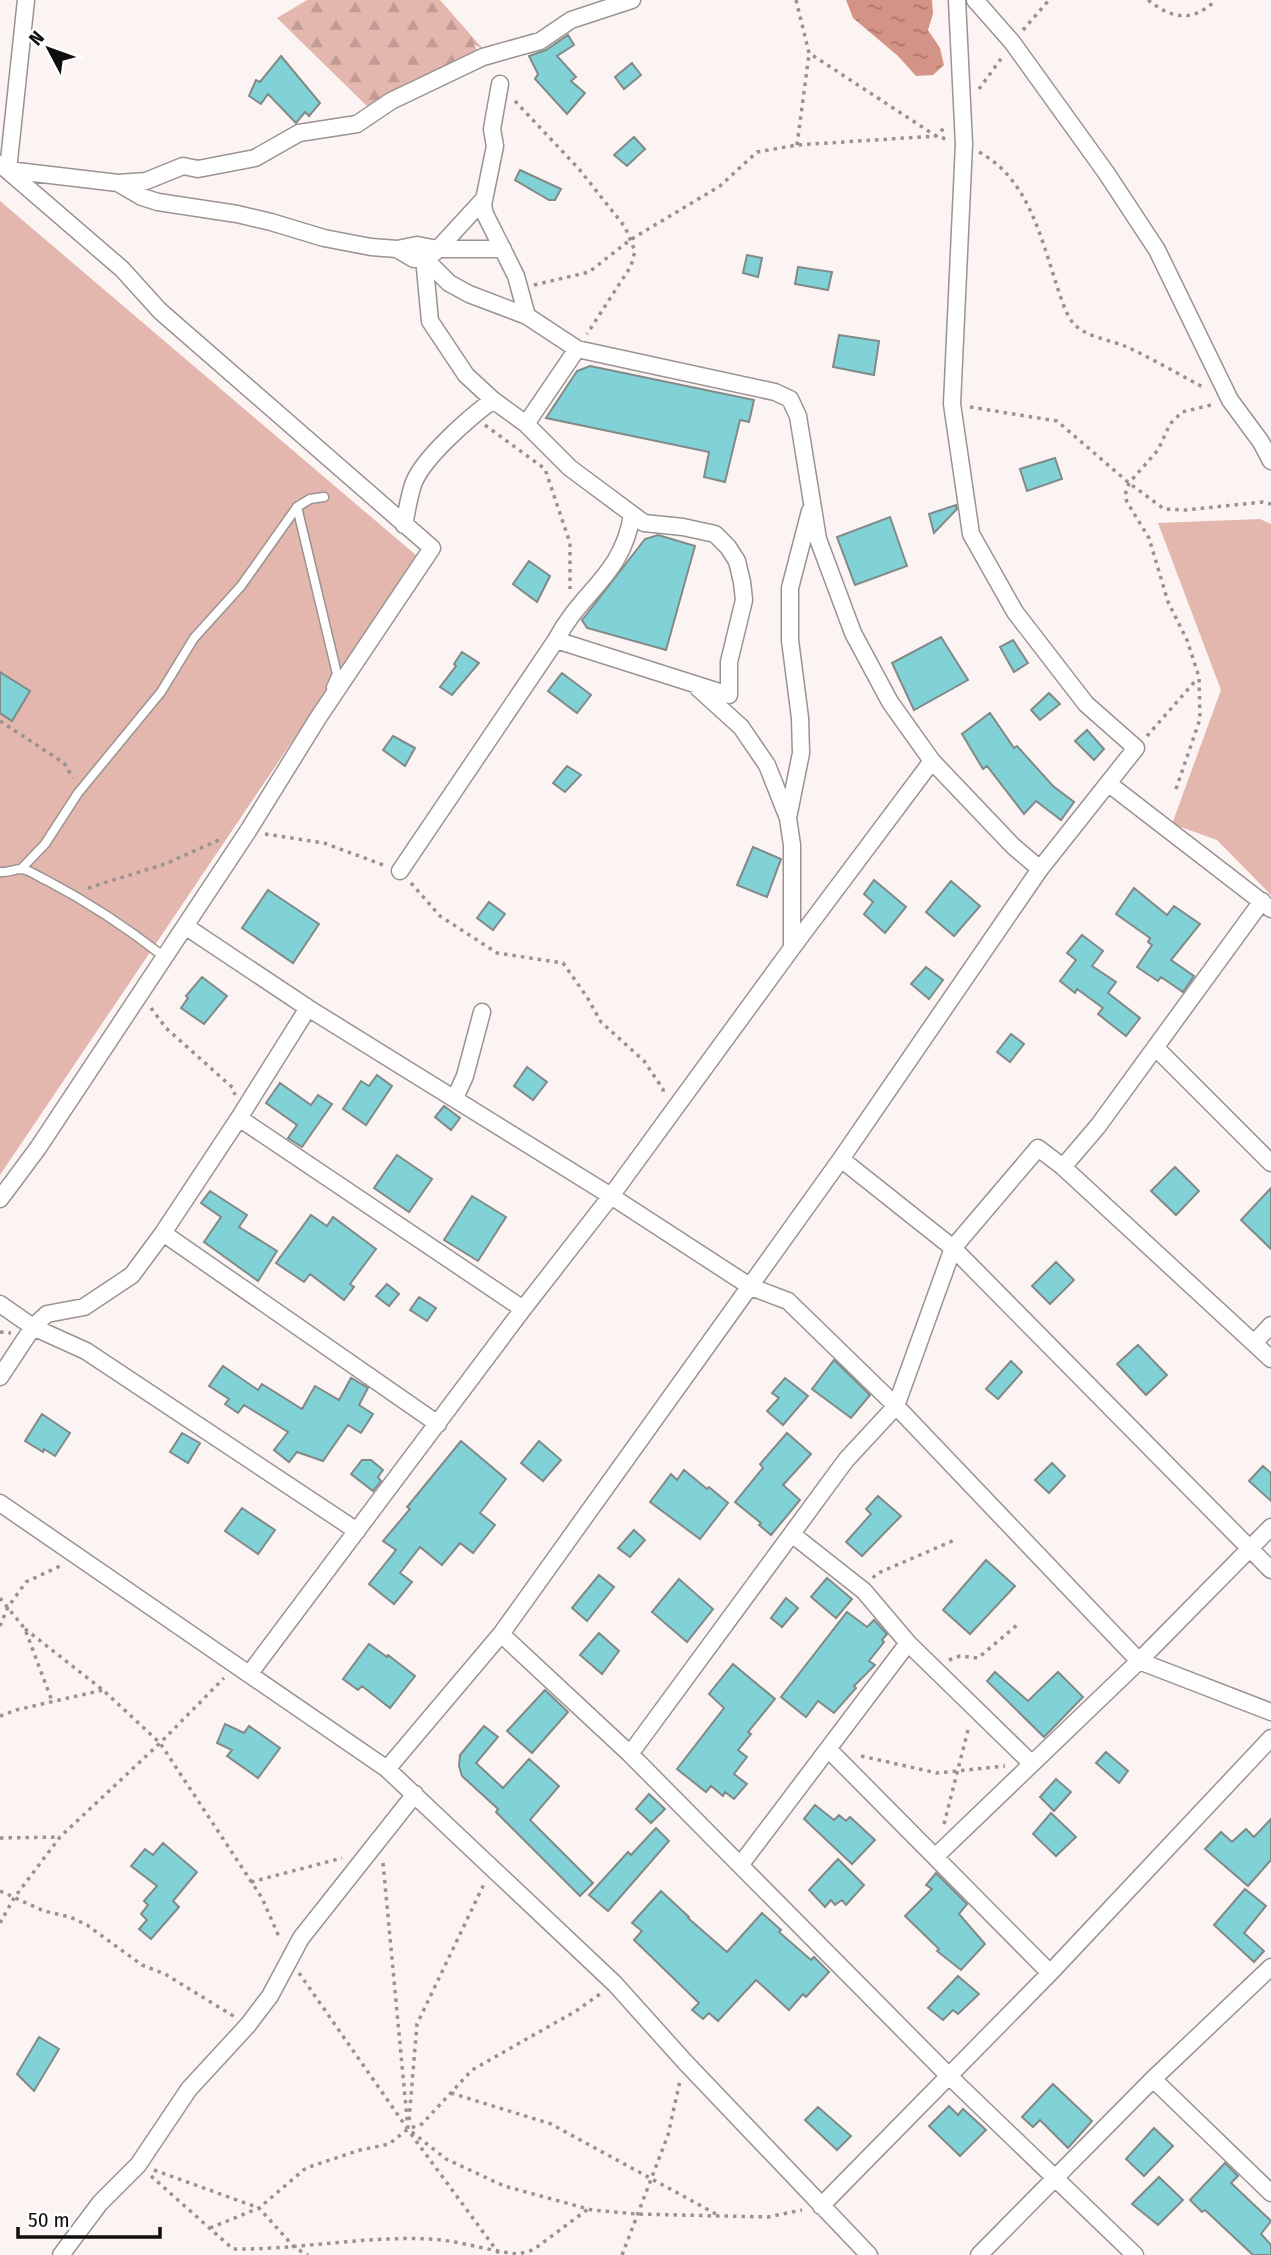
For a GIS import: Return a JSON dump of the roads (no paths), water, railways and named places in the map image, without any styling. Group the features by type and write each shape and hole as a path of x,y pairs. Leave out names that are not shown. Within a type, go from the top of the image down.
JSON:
{"street":[{"path":"4,167 26,0"},
{"path":"4,167 118,183 146,181 183,166 198,170 255,158 299,133 357,124 391,101 483,57 540,41 571,20 632,0"},
{"path":"387,1769 500,1634 751,1287 1040,869 1136,748 1086,704 1031,633 1015,612 971,534 952,404 964,144 957,0"},
{"path":"975,0 1012,42 1107,174 1157,250 1230,401 1261,442 1271,461"},
{"path":"500,84 492,129 495,146 483,200 485,214 520,289 527,316"},
{"path":"0,1199 185,926 318,718 432,548 160,311 121,269 4,167"},
{"path":"118,183 142,197 158,202 237,214 324,239 397,249 414,259 430,255 503,249"},
{"path":"483,200 430,255 430,321 466,374 493,400 526,424 570,468 644,523 715,534 737,561 742,582 744,600 729,662 729,695 556,640"},
{"path":"430,255 449,283 469,294 527,316 577,349 775,392 790,399 797,416 817,539 853,634 890,702 932,761 1013,846 1040,869"},
{"path":"526,424 577,349"},
{"path":"404,525 420,471 472,415 493,400"},
{"path":"788,818 801,753 800,718 790,640 790,588 812,505"},
{"path":"400,871 573,612 617,561 625,545 632,515"},
{"path":"694,684 741,727 768,765 788,818 792,845 792,948"},
{"path":"244,1669 357,1531 611,1196 932,761"},
{"path":"1063,1167 1098,1126 1267,905 1109,784"},
{"path":"185,926 308,1008 611,1196 751,1287 788,1301 896,1406 1139,1661 1271,1712"},
{"path":"0,1377 33,1326 47,1314 84,1307 132,1275 239,1118 308,1008"},
{"path":"455,1098 465,1076 482,1012"},
{"path":"1156,1048 1271,1163"},
{"path":"239,1118 523,1309"},
{"path":"630,1754 846,1460 896,1406 953,1248 1038,1148 1063,1167 1271,1359"},
{"path":"841,1159 953,1248 1271,1570"},
{"path":"163,1233 438,1424"},
{"path":"0,1304 33,1326 86,1351 357,1531"},
{"path":"1254,1343 1271,1325"},
{"path":"0,1503 387,1769 615,1984 685,2062 869,2255"},
{"path":"936,1856 1139,1661 1271,1527"},
{"path":"793,1535 864,1591 908,1643 1031,1763"},
{"path":"500,1634 630,1754 948,2075 1054,2180 1135,2255"},
{"path":"741,1864 908,1643"},
{"path":"821,2206 1050,1973 1271,1738"},
{"path":"828,1749 1050,1973"},
{"path":"61,2255 100,2203 138,2165 189,2089 248,2025 270,1996 301,1938 415,1794"},
{"path":"979,2255 1153,2079 1268,1975"},
{"path":"1153,2079 1271,2193"}],"lane":[{"path":"0,872 9,873 21,869 45,845 78,793 161,692 194,638 240,586 297,507 310,499 324,497"},
{"path":"297,507 337,674 318,718"},
{"path":"21,869 72,894 126,927 163,956"}],"water":[{"path":"846,0 932,0 933,14 928,30 940,48 944,65 933,75 916,76 898,56 853,18"}]}
